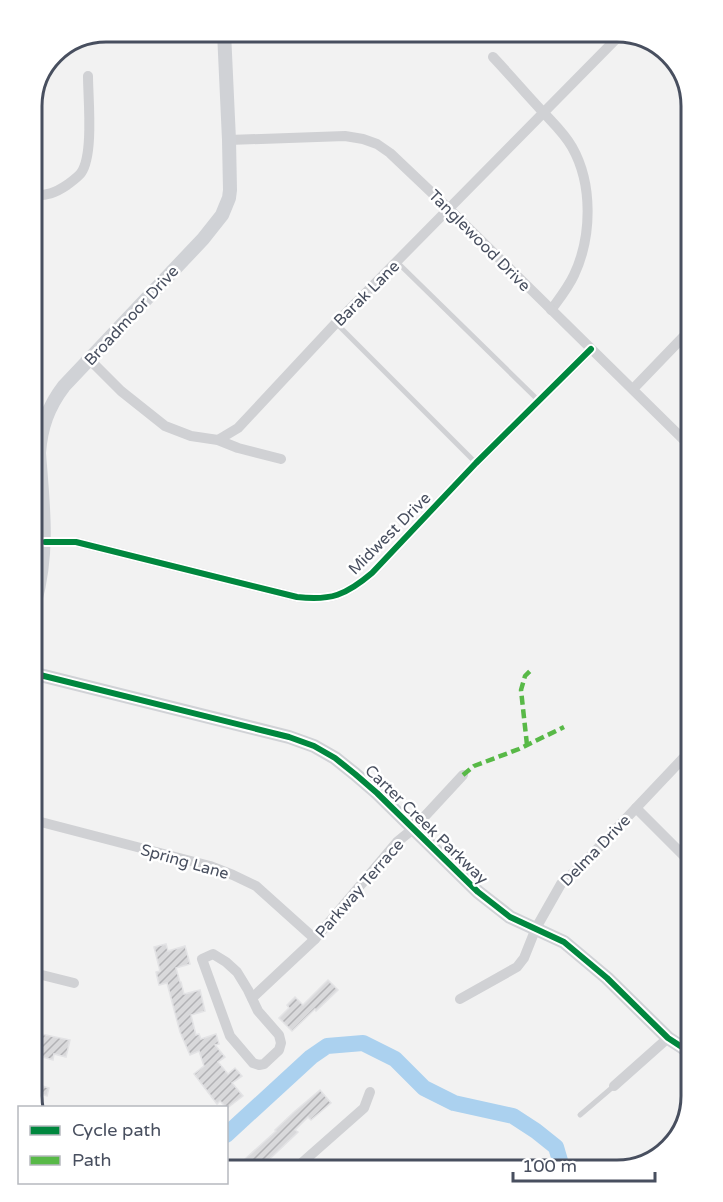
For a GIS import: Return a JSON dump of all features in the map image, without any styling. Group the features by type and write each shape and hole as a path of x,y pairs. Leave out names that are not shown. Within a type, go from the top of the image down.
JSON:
{"street":[{"name":"Broadmoor Drive","path":"42,429 50,406 64,386 203,239 226,207 230,190 224,42"},
{"name":"Barak Lane","path":"218,440 238,428 336,323 613,42"},
{"path":"494,57 556,124 579,161 586,182 587,227 581,254 574,275 551,310"},
{"path":"42,196 55,193 82,172 89,137 88,76"},
{"name":"Tanglewood Drive","path":"229,140 345,136 377,144 390,153 449,208 681,437"},
{"path":"633,389 681,339"},
{"name":"Midwest Drive","path":"45,542 76,542 297,597 316,599 338,595 356,586 372,573 476,463 591,349"},
{"path":"90,360 121,391 165,426 191,436 218,440 238,448 281,459"},
{"name":"Broadmoor Drive","path":"42,498 45,542 42,572"},
{"name":"Carter Creek Parkway","path":"42,675 290,737 314,746 335,758 377,793 478,892 510,916 564,942 585,958 668,1038 681,1046"},
{"name":"Delma Drive","path":"460,999 517,967 524,958 536,928 561,884 681,760"},
{"name":"Parkway Terrace","path":"252,998 315,939 397,842 463,775"},
{"path":"636,808 681,853"},
{"name":"Spring Lane","path":"42,822 233,874 256,886 315,939"},
{"path":"213,954 226,962 237,972 252,998 258,1011 279,1035 281,1043 279,1050 264,1064 259,1065 253,1063 230,1036 202,959 213,954"},
{"path":"42,975 74,983"},
{"path":"614,1086 668,1038"},
{"path":"305,1160 364,1108 370,1092"}],"lane":[{"path":"397,262 538,400"},
{"path":"336,323 476,463"},
{"path":"580,1115 614,1086"}],"building":[{"path":"166,944 168,951 185,946 190,964 176,968 180,982 184,994 200,990 205,1011 191,1015 196,1035 199,1034 201,1039 216,1034 219,1044 215,1045 225,1057 218,1062 228,1074 235,1068 242,1076 232,1083 243,1096 228,1107 220,1101 217,1104 194,1074 204,1066 199,1051 190,1055 180,1032 167,983 159,985 156,972 160,971 154,947"},
{"path":"328,980 338,990 292,1031 279,1018 289,1008 287,1005 295,997 303,1005"},
{"path":"42,1034 70,1040 66,1057 54,1054 53,1060 42,1057"},
{"path":"42,1086 49,1088 47,1096 42,1094"},
{"path":"320,1090 331,1103 311,1120 308,1117 295,1130 298,1132 268,1160 244,1160 276,1131"}],"waterway":[{"path":"228,1133 311,1057 327,1046 363,1043 395,1059 424,1088 454,1103 513,1116 556,1147 560,1160"}],"marked path":[{"path":"527,745 521,690 525,676 531,670"},
{"path":"463,775 474,766 519,749 564,727"}],"cycle path":[{"path":"45,542 76,542 297,597 319,598 338,595 354,587 372,573 476,463 591,349"},
{"path":"42,675 289,737 314,746 335,758 377,793 478,892 510,917 564,942 607,978 668,1038 681,1046"}]}
